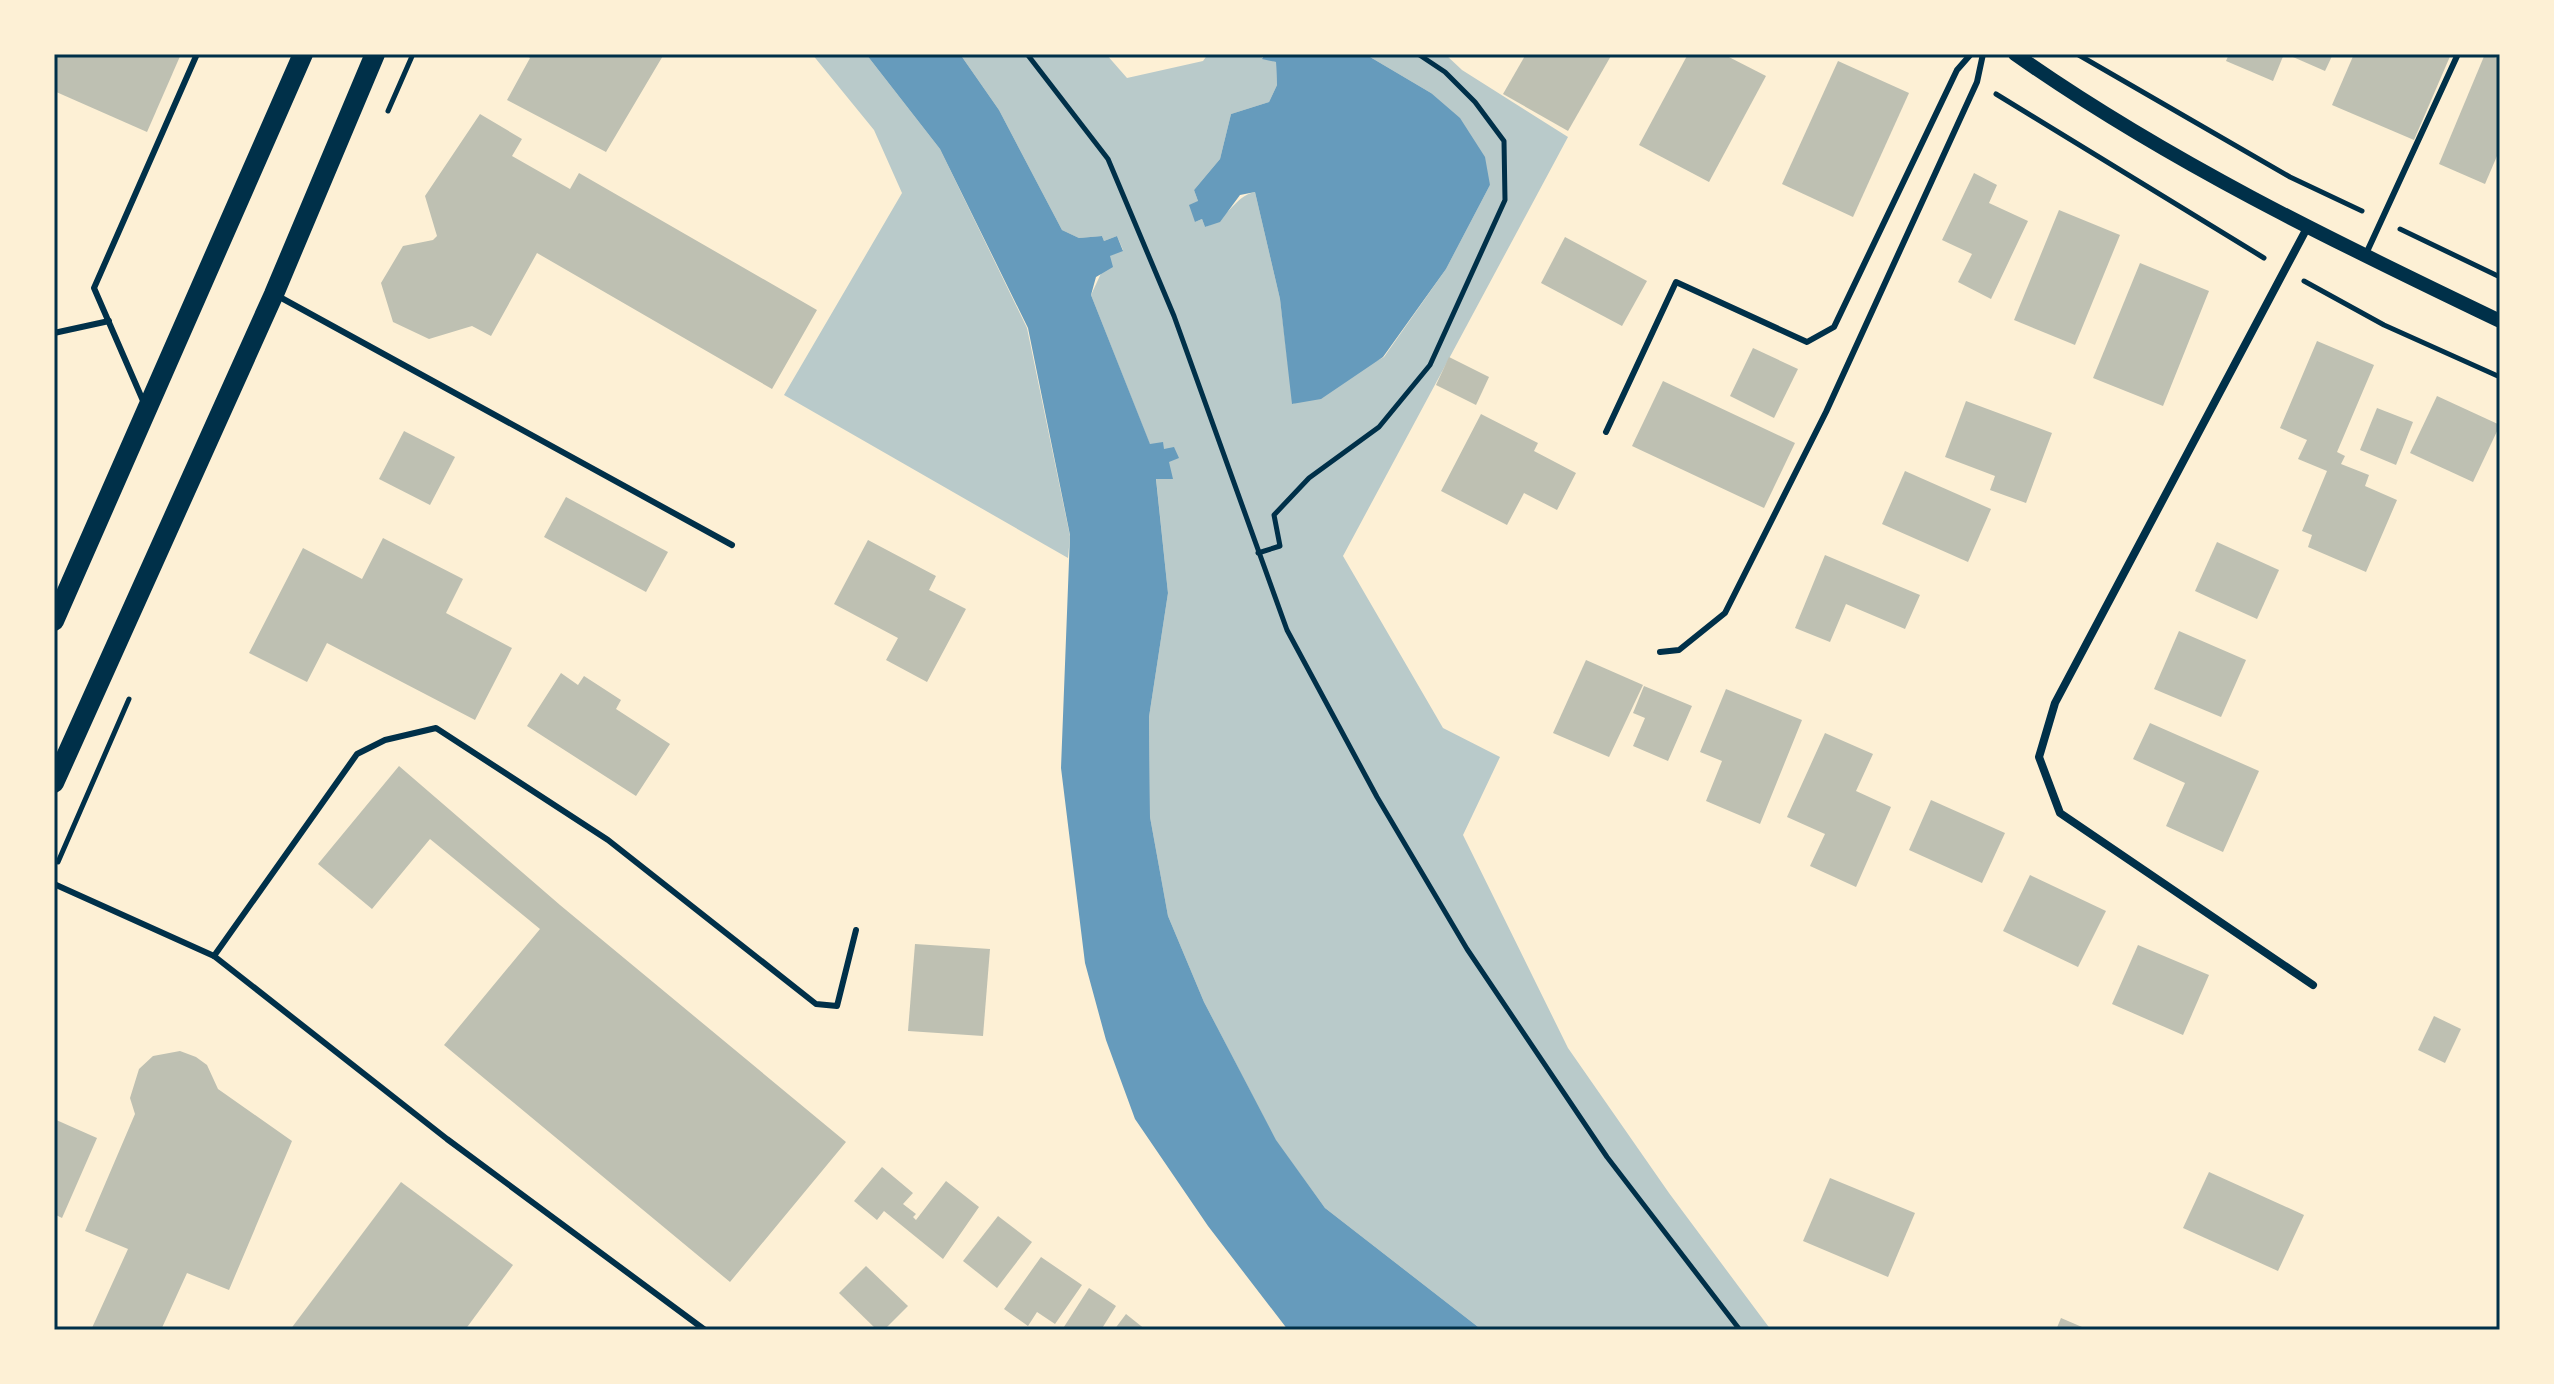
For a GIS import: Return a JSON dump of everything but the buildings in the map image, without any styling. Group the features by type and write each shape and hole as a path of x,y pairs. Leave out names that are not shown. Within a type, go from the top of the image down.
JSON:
{"main road":[{"path":"54,621 303,54"},
{"path":"54,783 274,294 375,54"}],"street":[{"path":"2015,54 2087,105 2307,228 2500,321"},
{"path":"2307,228 2055,703 2039,757 2060,813 2313,985"}],"lane":[{"path":"147,410 94,288 197,54"},
{"path":"1606,432 1676,282 1807,342 1834,327 1957,70 1971,54"},
{"path":"1660,652 1679,650 1725,613 1826,412 1977,82 1983,54"},
{"path":"2365,256 2384,222 2458,54"},
{"path":"274,294 732,545"},
{"path":"54,333 109,321"},
{"path":"214,956 357,754 385,740 436,728 608,840 816,1004 837,1006 856,930"},
{"path":"54,884 214,956 447,1139 705,1330"}],"path":[{"path":"1027,54 1108,159 1174,316 1241,493 1258,553 1287,630 1377,797 1467,949 1607,1157 1740,1330"},
{"path":"1258,553 1280,546 1274,515 1309,478 1379,427 1430,365 1505,200 1504,141 1475,102 1445,72 1418,54"},
{"path":"2077,54 2290,177 2500,277"},
{"path":"1977,82 2285,270 2384,325 2500,377"}],"shaded area":[{"path":"812,54 866,54 940,149 1027,328 1070,536 1068,558 784,395 902,193 874,130"},
{"path":"960,54 1106,54 1127,78 1203,61 1208,54 1265,54 1262,58 1276,62 1277,85 1269,102 1231,114 1220,159 1194,190 1198,201 1195,222 1202,219 1205,227 1213,223 1241,198 1255,192 1280,299 1293,404 1384,357 1446,269 1490,185 1431,93 1365,54 1445,54 1462,70 1568,137 1343,556 1443,728 1500,757 1463,835 1568,1048 1669,1193 1771,1330 1482,1330 1325,1208 1276,1141 1204,1002 1168,916 1150,817 1149,717 1168,593 1156,478 1164,449 1150,445 1091,295 1109,256 1123,250 1117,236 1104,241 1102,236 1079,238 1062,230 999,110"}],"water":[{"path":"866,54 960,54 999,110 1062,230 1079,238 1102,236 1104,241 1117,236 1123,251 1110,256 1113,267 1096,277 1091,295 1150,444 1163,442 1164,449 1174,447 1179,458 1169,462 1173,479 1156,479 1168,593 1149,717 1150,817 1168,916 1204,1002 1276,1140 1325,1208 1482,1330 1288,1330 1208,1226 1135,1119 1106,1040 1085,963 1061,768 1070,535 1028,328 940,149"},
{"path":"1265,54 1365,54 1431,93 1460,118 1485,157 1490,185 1446,269 1383,357 1321,399 1292,404 1280,299 1255,192 1240,195 1220,222 1205,227 1202,219 1195,222 1189,205 1198,201 1194,190 1220,159 1231,114 1269,102 1277,85 1276,62 1262,59"}]}
